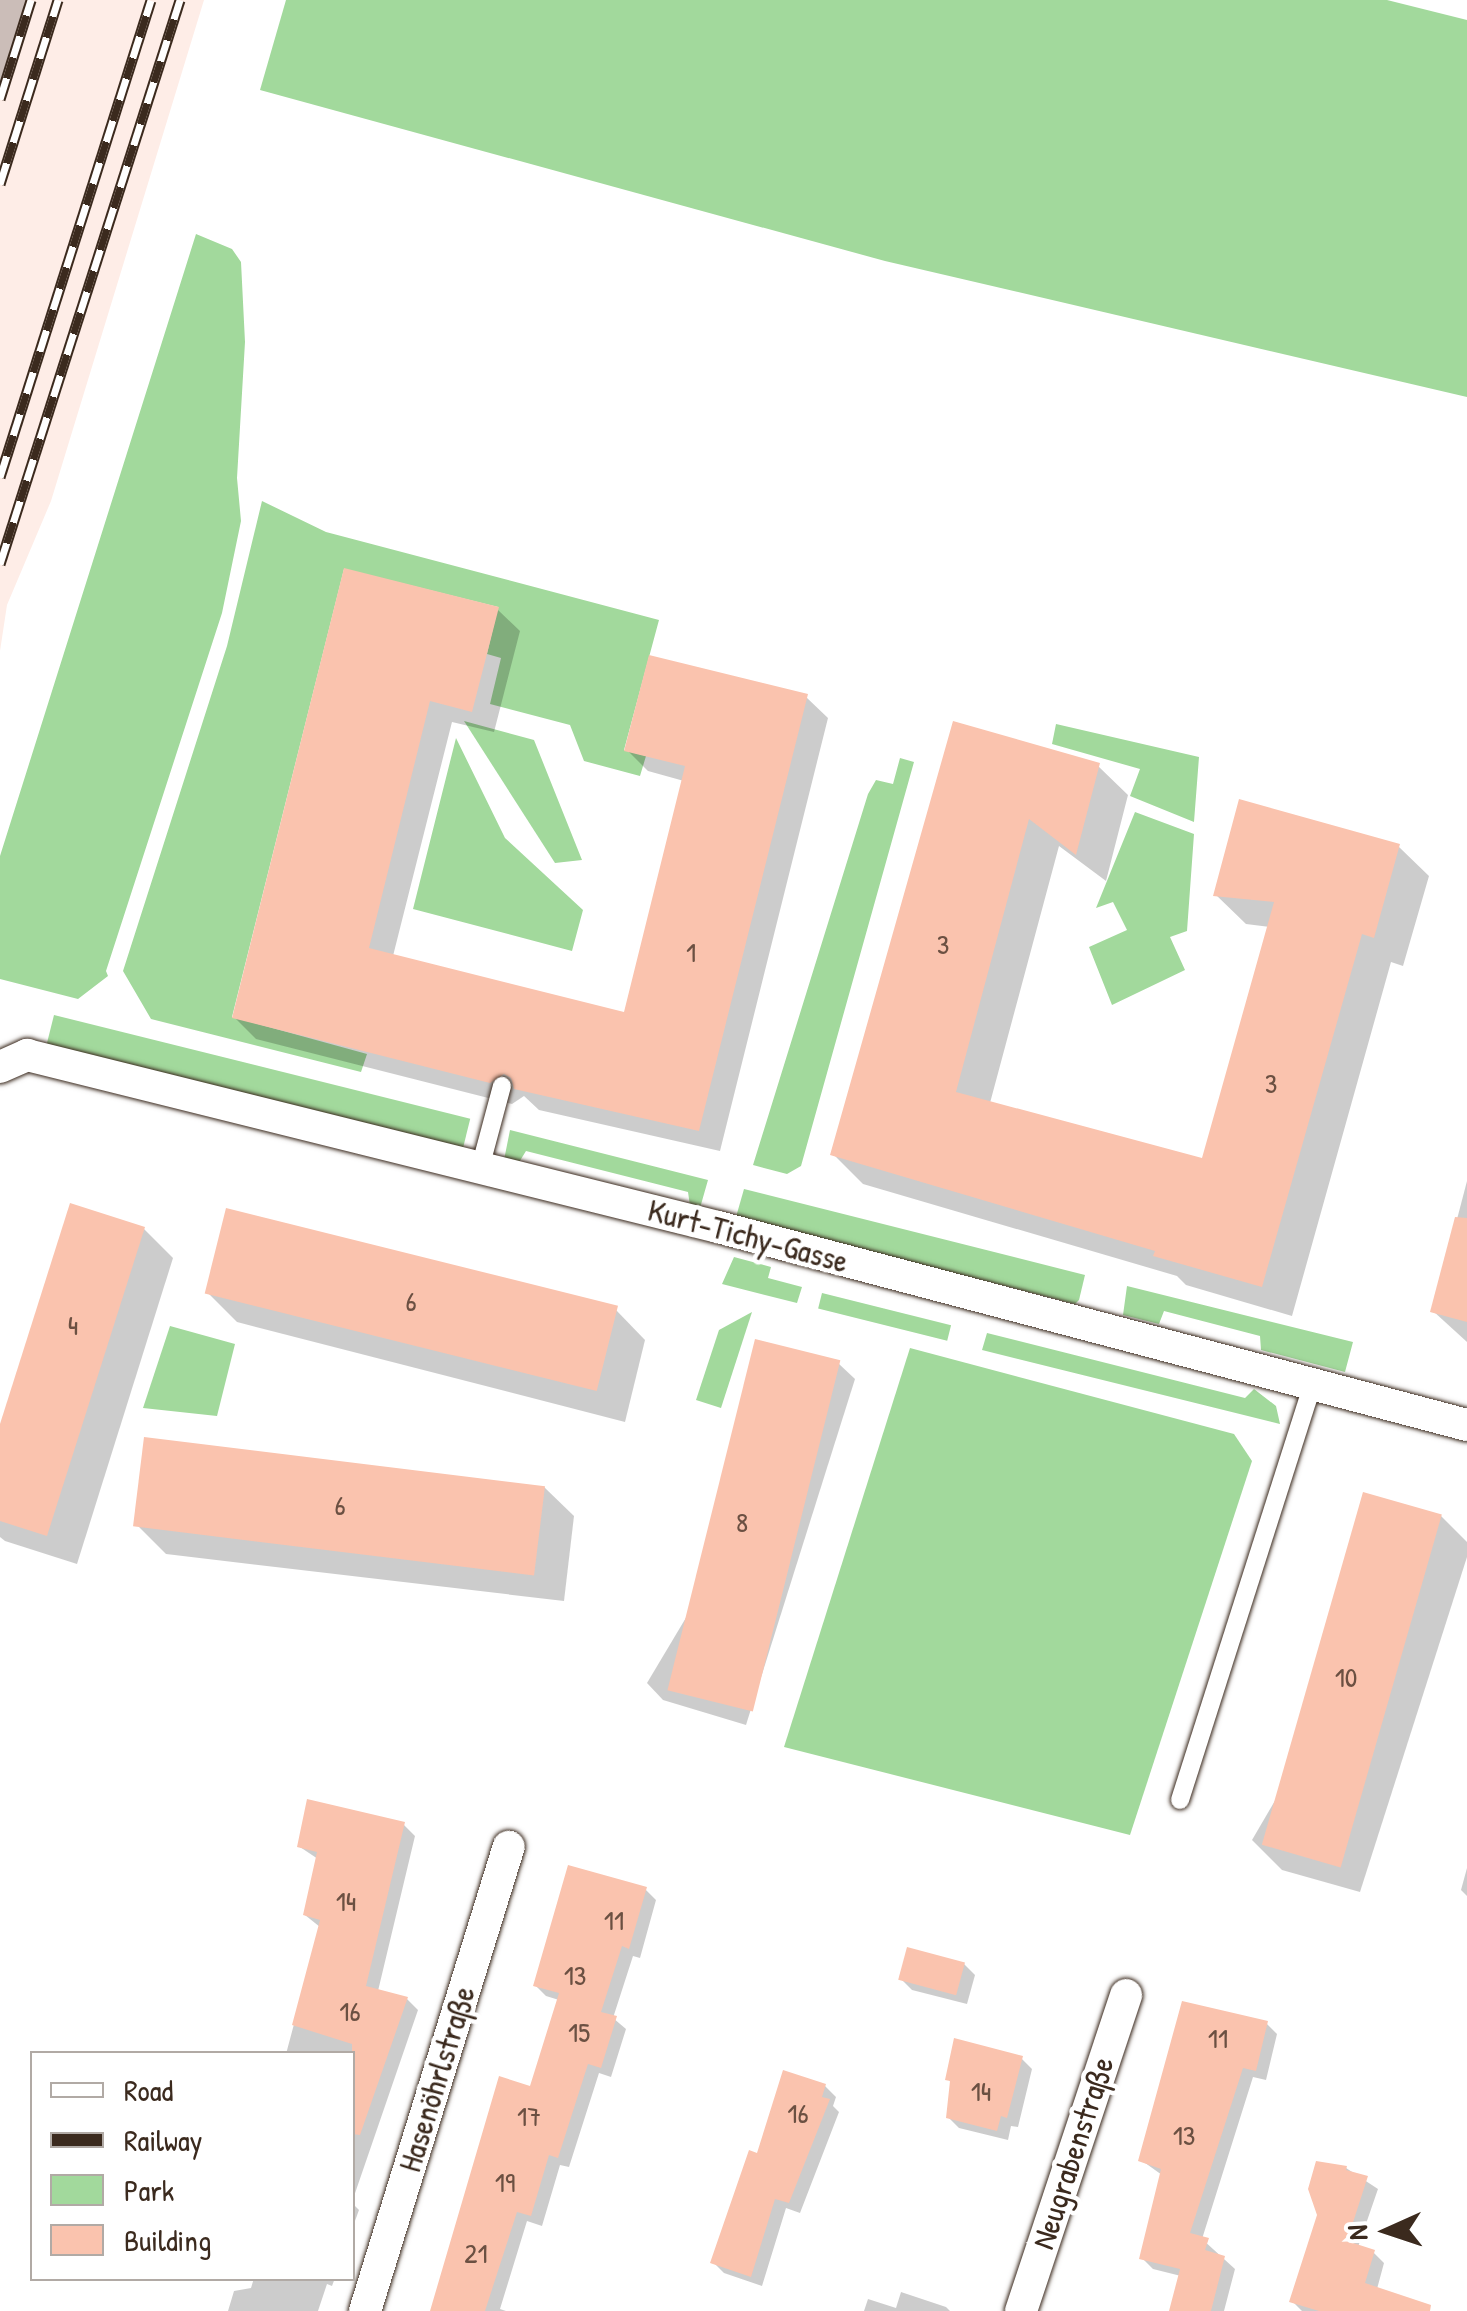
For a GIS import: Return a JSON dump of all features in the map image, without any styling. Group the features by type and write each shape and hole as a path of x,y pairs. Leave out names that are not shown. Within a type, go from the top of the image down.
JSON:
{"street":[{"name":"Kurt-Tichy-Gasse","path":"14,1061 480,1168 1467,1425"},
{"name":"Hasenöhrlstraße","path":"365,2311 509,1847"},
{"name":"Neugrabenstraße","path":"1021,2311 1126,1995"}],"lane":[{"path":"480,1168 502,1086"},
{"path":"1180,1800 1313,1384"}],"shaded area":[{"path":"0,0 204,0 51,501 7,605 0,651"}],"green space":[{"path":"286,0 1387,0 1467,20 1467,397 885,261 260,90"},
{"path":"196,234 232,249 241,262 245,342 237,478 241,521 222,613 106,971 108,976 78,999 0,979 0,856"},
{"path":"262,501 326,532 659,620 624,750 646,756 640,776 584,761 570,725 490,704 501,658 487,654 498,607 344,569 232,1017 367,1054 361,1072 151,1019 123,971 227,646"},
{"path":"464,721 534,740 582,860 555,863"},
{"path":"1056,724 1199,757 1194,822 1130,796 1140,769 1052,744"},
{"path":"456,738 505,838 583,910 572,951 413,909"},
{"path":"900,758 914,762 801,1166 787,1174 753,1165 868,794 876,780 893,784"},
{"path":"1135,812 1194,834 1187,931 1170,937 1185,970 1112,1005 1089,947 1127,930 1113,902 1096,908"},
{"path":"54,1015 470,1119 463,1148 47,1044"},
{"path":"510,1130 708,1180 700,1208 690,1206 688,1192 526,1151 518,1164 504,1160"},
{"path":"744,1189 1085,1275 1079,1300 1075,1304 736,1217"},
{"path":"734,1257 771,1267 768,1278 802,1287 797,1303 722,1284"},
{"path":"1127,1286 1353,1342 1345,1372 1261,1350 1260,1336 1164,1311 1159,1324 1123,1315"},
{"path":"822,1293 951,1325 947,1341 818,1309"},
{"path":"752,1312 721,1408 696,1400 719,1330"},
{"path":"170,1326 235,1344 217,1416 143,1408"},
{"path":"987,1333 1245,1398 1254,1389 1276,1406 1280,1424 982,1350"},
{"path":"910,1348 1234,1434 1252,1461 1130,1835 784,1747"}],"building":[{"path":"344,568 499,607 472,712 430,701 369,948 624,1012 685,766 624,751 649,655 808,694 699,1131 514,1089 511,1078 504,1074 490,1083 232,1018"},
{"path":"953,721 1100,763 1076,855 1029,819 956,1092 1202,1158 1274,902 1213,896 1239,799 1400,844 1374,938 1362,934 1262,1287 1153,1256 1155,1251 830,1155"},
{"path":"70,1203 145,1227 47,1536 0,1521 0,1424"},
{"path":"226,1208 618,1306 597,1391 205,1293"},
{"path":"1455,1217 1467,1218 1467,1322 1430,1312"},
{"path":"755,1339 840,1360 753,1712 667,1690"},
{"path":"144,1437 545,1486 534,1576 133,1526"},
{"path":"1363,1492 1442,1515 1341,1867 1262,1845"},
{"path":"307,1799 405,1822 366,1986 408,1997 360,2135 355,2134 352,2044 292,2025 320,1920 303,1915 317,1852 297,1847"},
{"path":"568,1865 647,1887 629,1949 622,1946 601,2012 617,2016 601,2068 588,2064 558,2158 549,2155 531,2216 517,2212 485,2311 430,2311 499,2076 530,2086 559,1993 533,1986"},
{"path":"907,1947 965,1963 956,1995 898,1980"},
{"path":"1182,2001 1268,2021 1256,2071 1243,2068 1190,2233 1209,2238 1205,2250 1225,2256 1211,2311 1169,2311 1180,2269 1139,2259 1161,2169 1138,2161"},
{"path":"954,2038 1023,2056 1007,2118 1001,2116 997,2131 946,2118 950,2081 945,2080"},
{"path":"783,2070 826,2084 822,2097 830,2099 789,2203 775,2199 751,2277 710,2263 749,2150 757,2153"},
{"path":"1316,2161 1347,2166 1346,2170 1368,2176 1347,2241 1375,2250 1365,2283 1431,2305 1430,2311 1319,2311 1289,2302 1317,2215 1308,2189"}],"railway":[{"path":"0,99 31,0"},
{"path":"0,184 58,0"},
{"path":"0,477 151,0"},
{"path":"0,564 180,0"}]}
